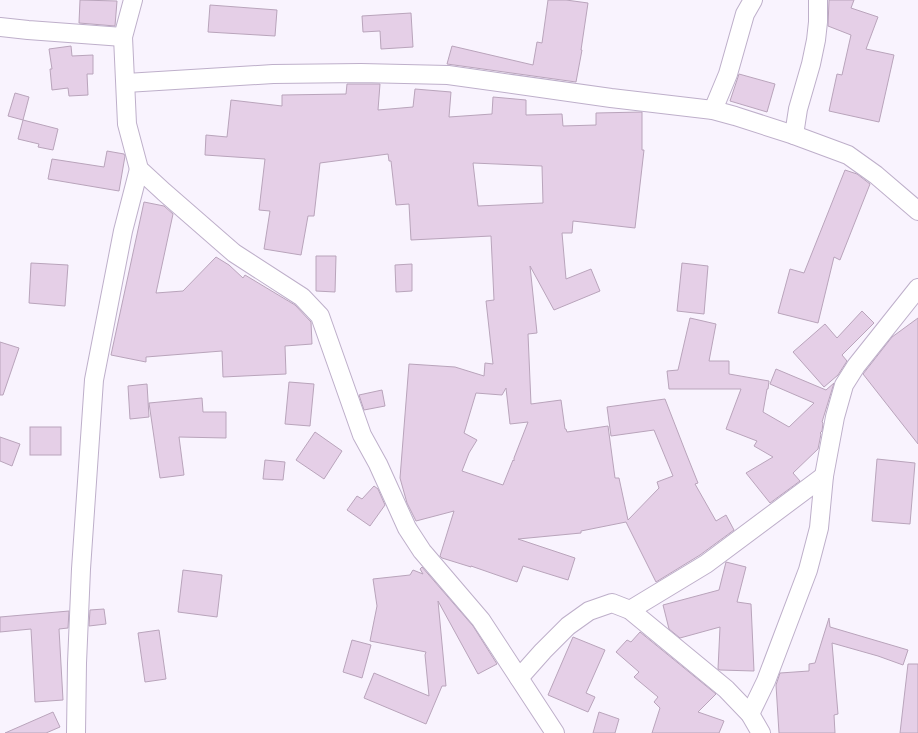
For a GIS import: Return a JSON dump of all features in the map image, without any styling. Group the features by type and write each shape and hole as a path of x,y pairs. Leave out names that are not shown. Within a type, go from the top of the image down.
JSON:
{"street":[{"path":"76,733 81,569 94,380 123,230 139,169 128,124 123,37 133,0"},
{"path":"713,110 728,74 745,14 753,0"},
{"path":"794,135 798,109 811,64 818,22 818,0"},
{"path":"0,27 123,37"},
{"path":"126,83 273,74 361,73 448,75 611,98 713,110 794,135 848,155 876,175 918,211"},
{"path":"139,169 234,253 302,297 320,316 362,435 378,464 407,528 422,551 481,620 555,733"},
{"path":"750,714 766,681 808,570 819,528 824,476 835,417 844,385 856,366 918,288"},
{"path":"630,610 706,564 824,476"},
{"path":"519,678 568,626 589,611 612,603 630,610 726,690 750,714 761,733"}],"building":[{"path":"80,0 117,1 115,26 79,23"},
{"path":"548,0 566,0 588,3 576,82 447,64 452,46 533,65 537,42 542,43"},
{"path":"829,0 854,0 851,8 878,17 866,49 894,55 879,122 829,111 837,74 842,75 851,35 828,26"},
{"path":"210,5 277,10 275,36 208,32"},
{"path":"411,13 413,47 381,49 380,31 363,32 362,16"},
{"path":"71,46 72,56 93,55 93,74 87,74 88,95 69,96 68,88 52,90 50,69 52,69 49,49"},
{"path":"739,74 775,84 767,112 730,101"},
{"path":"347,84 380,84 378,110 413,107 415,89 451,92 449,117 492,114 493,97 526,100 526,115 562,114 563,126 596,125 596,113 642,112 642,150 644,150 635,228 573,221 572,233 562,233 566,279 591,269 600,291 554,310 530,266 537,333 528,334 531,404 561,400 565,429 567,432 608,426 615,478 619,478 628,520 659,488 657,482 673,476 654,430 611,436 607,407 665,399 698,483 695,484 716,521 726,515 734,530 700,555 656,582 626,522 581,531 581,533 518,539 575,558 568,580 523,566 517,582 471,566 442,558 440,556 454,511 416,521 407,503 400,478 409,364 455,367 484,376 485,363 493,364 486,301 494,300 491,236 411,240 409,204 396,205 391,161 389,161 388,154 320,163 314,216 308,216 301,255 264,249 270,211 259,210 265,159 205,155 206,135 227,137 231,100 282,106 282,95 346,94","holes":["473,163 542,166 543,203 478,206","506,388 510,424 528,422 514,461 513,460 503,485 462,471 469,453 477,440 464,433 476,393 502,395"]},
{"path":"15,93 29,97 23,120 8,116"},
{"path":"23,120 58,129 53,150 38,147 39,144 18,139"},
{"path":"107,151 124,154 125,156 119,191 48,179 52,159 104,167"},
{"path":"845,170 857,174 870,184 840,260 834,257 818,323 778,313 790,269 804,273"},
{"path":"144,202 164,206 173,214 156,293 183,291 216,257 229,265 243,278 245,275 295,305 311,322 312,344 285,346 286,374 223,377 222,351 146,357 146,362 111,355"},
{"path":"316,256 336,256 335,292 316,291"},
{"path":"31,263 68,265 65,306 29,303"},
{"path":"682,263 708,266 704,314 677,311"},
{"path":"412,264 412,291 396,292 395,265"},
{"path":"862,311 874,323 842,355 847,361 838,375 824,387 793,352 825,324 837,338"},
{"path":"690,318 716,324 709,361 729,361 729,374 769,381 763,412 789,427 814,403 770,384 776,369 826,390 834,383 822,422 822,431 820,433 818,449 793,473 800,481 770,503 746,473 773,457 754,446 757,441 726,429 741,389 669,389 667,371 678,370"},
{"path":"918,318 918,444 863,374 892,337"},
{"path":"0,342 19,348 3,395 0,395"},
{"path":"289,382 314,384 310,426 285,424"},
{"path":"147,384 149,417 130,419 128,386"},
{"path":"382,390 385,406 364,410 359,395"},
{"path":"202,398 203,412 226,412 226,438 179,437 184,475 160,478 149,403"},
{"path":"30,427 61,427 61,455 30,455"},
{"path":"315,432 342,451 324,479 296,460"},
{"path":"0,437 20,444 12,466 0,461"},
{"path":"877,459 915,463 910,524 872,521"},
{"path":"265,460 285,462 283,480 263,479"},
{"path":"374,486 378,489 385,505 370,526 347,510 357,496 362,499"},
{"path":"726,562 746,567 737,602 751,604 754,671 718,669 720,627 680,638 669,629 663,605 719,590"},
{"path":"422,567 473,626 497,664 478,674 438,601 446,686 442,686 426,724 364,698 374,673 429,696 425,655 426,652 370,641 377,606 373,579 410,575 413,570 423,574 420,569"},
{"path":"183,570 222,575 217,617 178,612"},
{"path":"104,609 106,624 89,626 90,610"},
{"path":"69,611 68,628 59,629 63,700 35,702 31,629 0,632 0,617"},
{"path":"829,618 830,627 908,650 903,665 832,643 838,714 834,715 835,733 779,733 776,685 780,673 809,671 809,664 815,663"},
{"path":"159,630 166,679 145,682 138,633"},
{"path":"640,632 716,694 698,712 724,721 719,733 652,733 660,708 654,702 658,697 634,677 639,672 616,652 627,640 631,642"},
{"path":"573,637 605,650 586,693 595,697 588,712 548,695"},
{"path":"352,640 371,645 362,678 343,672"},
{"path":"908,664 918,664 918,733 900,733"},
{"path":"53,712 60,727 46,733 5,733"},
{"path":"599,712 619,719 615,733 593,733"}]}
